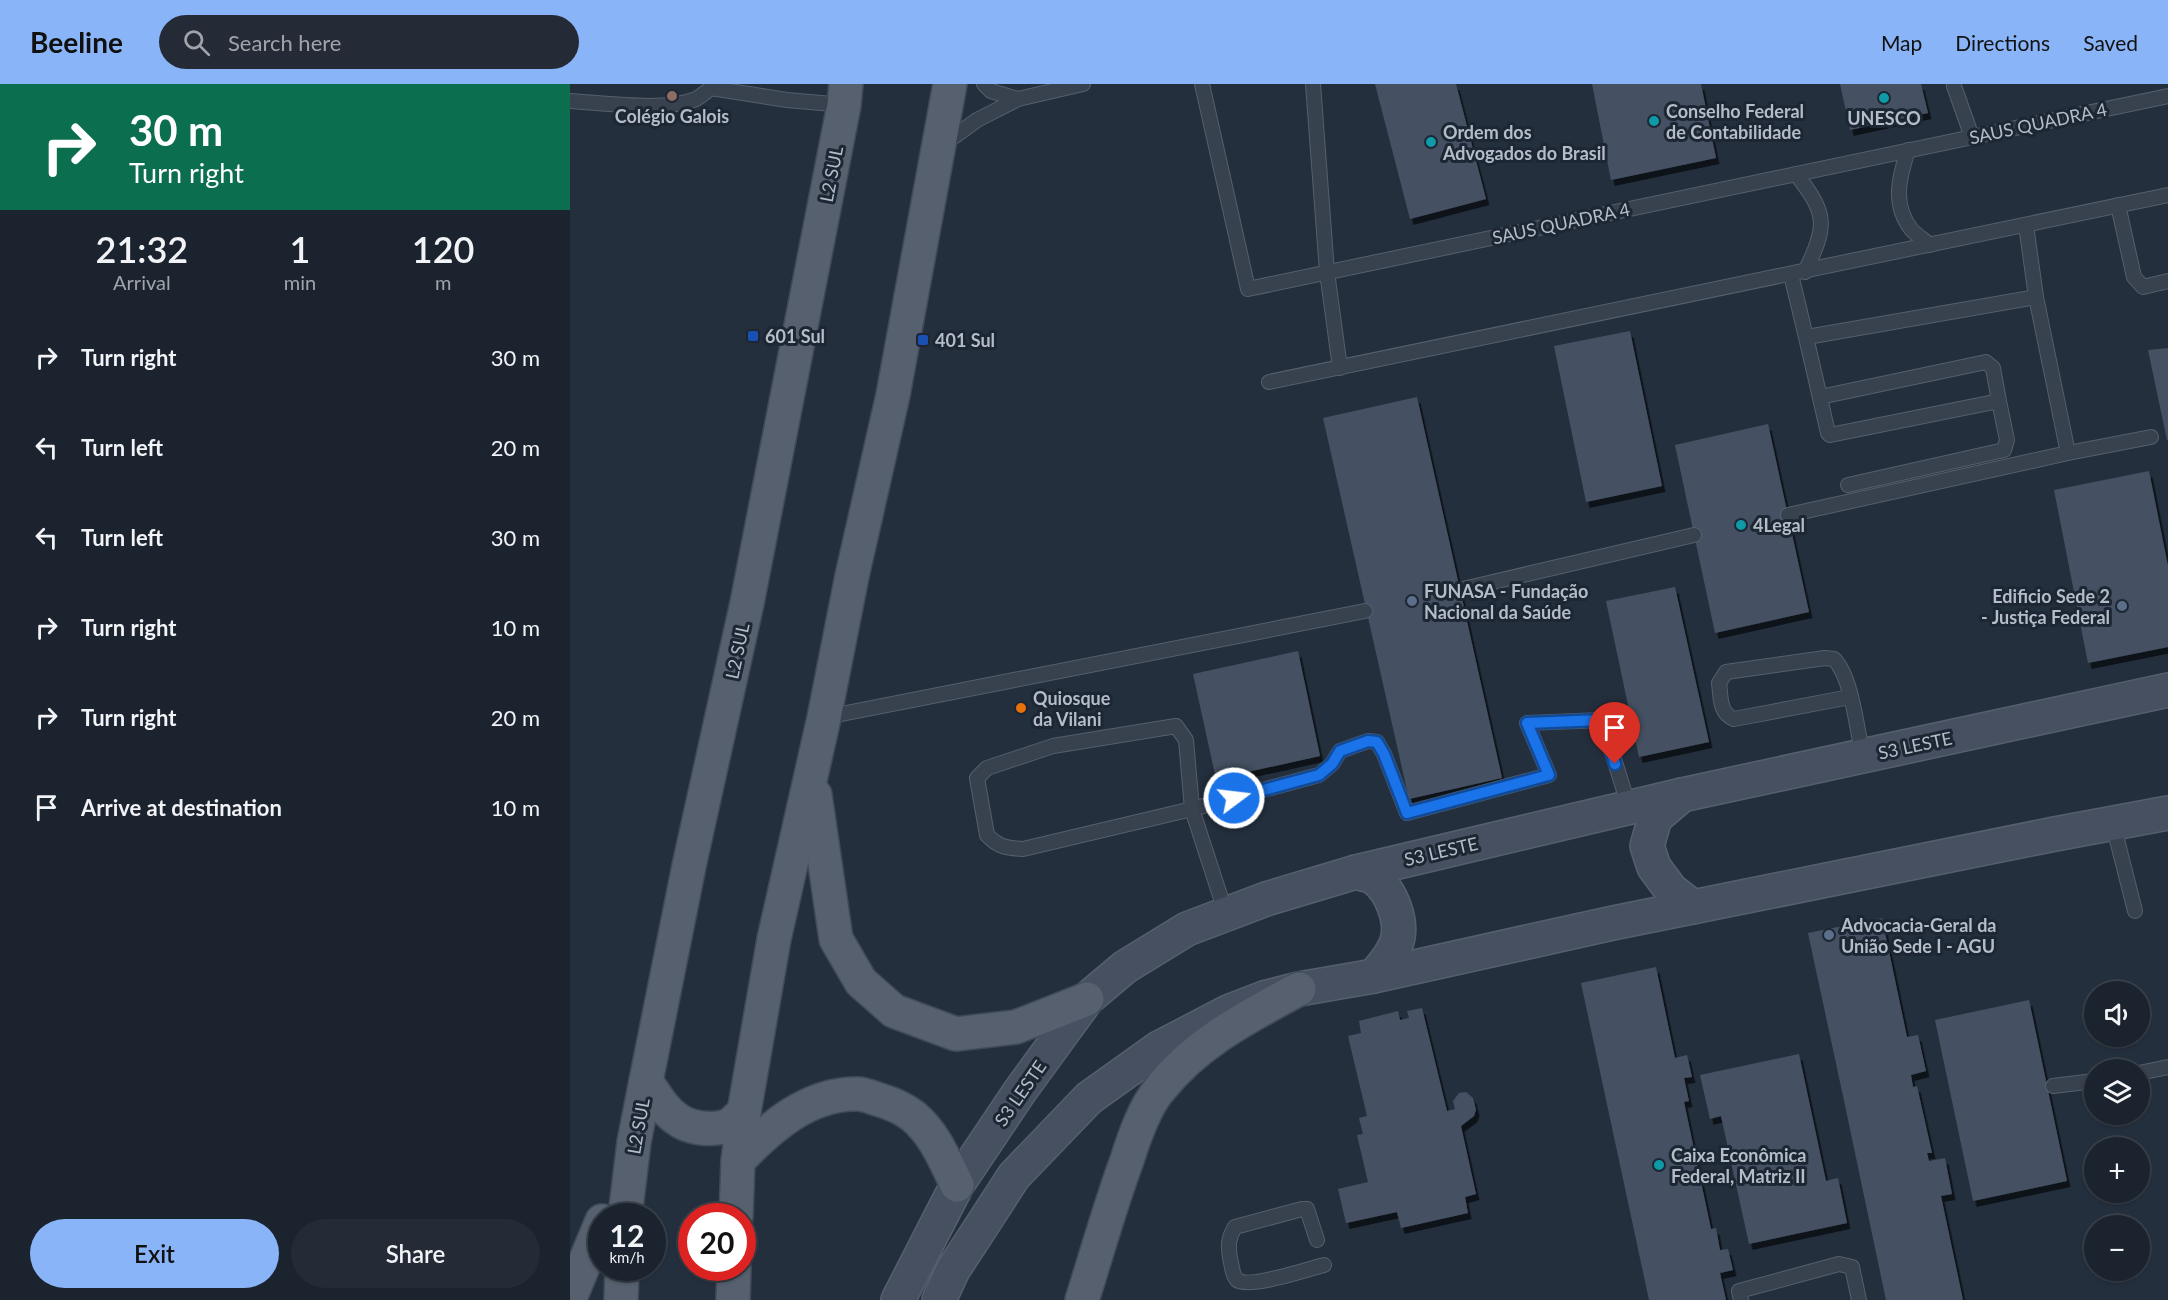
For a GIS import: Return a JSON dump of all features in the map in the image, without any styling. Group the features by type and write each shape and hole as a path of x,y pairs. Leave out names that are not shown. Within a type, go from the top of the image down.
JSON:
{"main road":[{"path":"736,1203 738,1161 744,1112 774,939 893,395 950,84"},
{"name":"L2 SUL","path":"627,1203 634,1142 646,1081 689,866 747,603 845,95"},
{"name":"S3 LESTE","path":"898,1300 957,1185 1020,1090 1087,999 1125,967 1187,929 1266,899 1356,872 1682,795 2168,690"},
{"path":"812,771 823,862 836,939 861,982 894,1011 956,1034 1016,1027 1087,999"},
{"path":"1682,795 1655,818 1647,846 1654,867 1671,890 1693,907"},
{"path":"939,1300 952,1270 1014,1176 1089,1098 1159,1048 1230,1011 1264,998 1299,989 1374,976 1693,907 2168,813"},
{"path":"1356,872 1373,877 1384,888 1397,915 1398,939 1390,956 1374,976"},
{"path":"1083,1300 1116,1189 1136,1133 1158,1091 1192,1056 1229,1027 1299,989"},
{"path":"646,1081 660,1103 673,1117 690,1126 713,1129 729,1125 744,1112"},
{"path":"738,1161 763,1134 793,1113 830,1097 860,1094 887,1102 913,1116 937,1143 957,1185"},
{"path":"608,1203 634,1142"},
{"path":"570,1298 588,1255"},
{"path":"621,1300 622,1281"},
{"path":"733,1300 734,1281"}],"lane":[{"path":"984,84 991,91 1017,99"},
{"path":"939,147 977,120 1017,99 1083,84"},
{"name":"SAUS QUADRA 4","path":"1202,84 1248,289 2168,96"},
{"path":"1313,84 1327,272 1340,368"},
{"path":"570,101 642,105 680,103 697,98 711,86 845,95"},
{"path":"1954,86 1971,137"},
{"path":"1908,150 1899,179 1900,209 1912,230 1930,245"},
{"path":"1796,174 1814,197 1820,215 1820,239 1798,273 1807,337 1828,433 1833,436 2000,401"},
{"path":"1269,382 2168,195"},
{"path":"2118,205 2134,277 2143,287 2168,281"},
{"path":"2026,225 2036,297 2068,453"},
{"path":"1807,337 2036,297"},
{"path":"1820,397 1986,362 1994,368 2007,440 2004,450 1848,485"},
{"path":"1788,514 2151,437"},
{"path":"1459,590 1694,536"},
{"path":"824,718 1365,611"},
{"path":"1850,697 1734,719 1723,711 1719,683 1726,672 1825,658 1834,659 1845,674 1850,697 1863,757"},
{"path":"1226,914 1192,809 1186,740 1176,726 1053,746 987,768 977,778 987,835 1002,848 1023,849 1192,809 1319,775 1332,764 1340,751 1368,741 1377,742 1384,754 1407,813 1549,775 1527,723 1602,720 1629,807"},
{"path":"2113,824 2135,911"},
{"path":"2150,1071 2168,1067"},
{"path":"2054,1086 2084,1082"},
{"path":"1317,1240 1307,1209 1235,1227 1229,1235 1228,1248 1234,1275 1237,1280 1244,1283 1257,1282 1324,1265"},
{"path":"1741,1300 1739,1291 1839,1264 1852,1267 1858,1300"}],"building":[{"name":"Ordem dos Advogados do Brasil","path":"1375,84 1456,84 1486,199 1410,219"},
{"name":"Conselho Federal de Contabilidade","path":"1592,84 1701,84 1716,158 1611,180"},
{"name":"UNESCO","path":"1840,84 1921,84 1928,113 1850,130"},
{"path":"1630,331 1662,486 1586,502 1554,346"},
{"path":"2168,348 2168,440 2167,440 2148,350"},
{"name":"FUNASA - Fundação Nacional da Saúde","path":"1417,397 1502,778 1409,799 1323,418"},
{"name":"4Legal","path":"1768,424 1809,612 1715,633 1675,445"},
{"name":"Edificio Sede 2 - Justiça Federal","path":"2149,471 2168,566 2168,647 2088,663 2054,490"},
{"path":"1675,587 1709,742 1639,757 1606,601"},
{"path":"1298,651 1320,756 1216,779 1193,674"},
{"name":"Advocacia-Geral da União Sede I - AGU","path":"1882,918 1907,1037 1918,1035 1926,1071 1911,1075 1913,1087 1917,1086 1932,1153 1927,1153 1929,1161 1945,1158 1952,1194 1941,1196 1963,1300 1886,1300 1808,933"},
{"name":"Caixa Econômica Federal, Matriz II","path":"1656,967 1675,1058 1687,1055 1692,1077 1684,1078 1689,1101 1684,1102 1711,1229 1716,1228 1720,1250 1728,1249 1733,1270 1720,1273 1726,1300 1649,1300 1581,983"},
{"path":"2029,1000 2067,1181 1973,1201 1935,1020"},
{"path":"1422,1008 1447,1111 1455,1109 1453,1101 1459,1093 1466,1092 1473,1098 1476,1110 1474,1116 1461,1126 1476,1194 1465,1197 1468,1213 1401,1228 1397,1212 1346,1223 1338,1189 1368,1182 1357,1135 1363,1134 1359,1118 1367,1116 1348,1036 1361,1033 1359,1021 1398,1011 1400,1020 1409,1018 1407,1011"},
{"path":"1799,1054 1826,1181 1838,1178 1847,1223 1749,1244 1721,1116 1710,1119 1700,1075"}],"place":[{"name":"Colégio Galois","path":"672,96"},
{"name":"UNESCO","path":"1884,98"},
{"name":"Conselho Federal de Contabilidade","path":"1654,121"},
{"name":"Ordem dos Advogados do Brasil","path":"1431,142"},
{"name":"601 Sul","path":"753,336"},
{"name":"401 Sul","path":"923,340"},
{"name":"4Legal","path":"1741,525"},
{"name":"FUNASA - Fundação Nacional da Saúde","path":"1412,601"},
{"name":"Edificio Sede 2 - Justiça Federal","path":"2122,606"},
{"name":"Quiosque da Vilani","path":"1021,708"},
{"name":"Advocacia-Geral da União Sede I - AGU","path":"1829,935"},
{"name":"Caixa Econômica Federal, Matriz II","path":"1659,1165"}],"route":[{"path":"1234,798 1319,775 1332,764 1340,751 1368,741 1377,742 1384,754 1407,813 1549,775 1527,723 1602,720 1615,764"}]}
